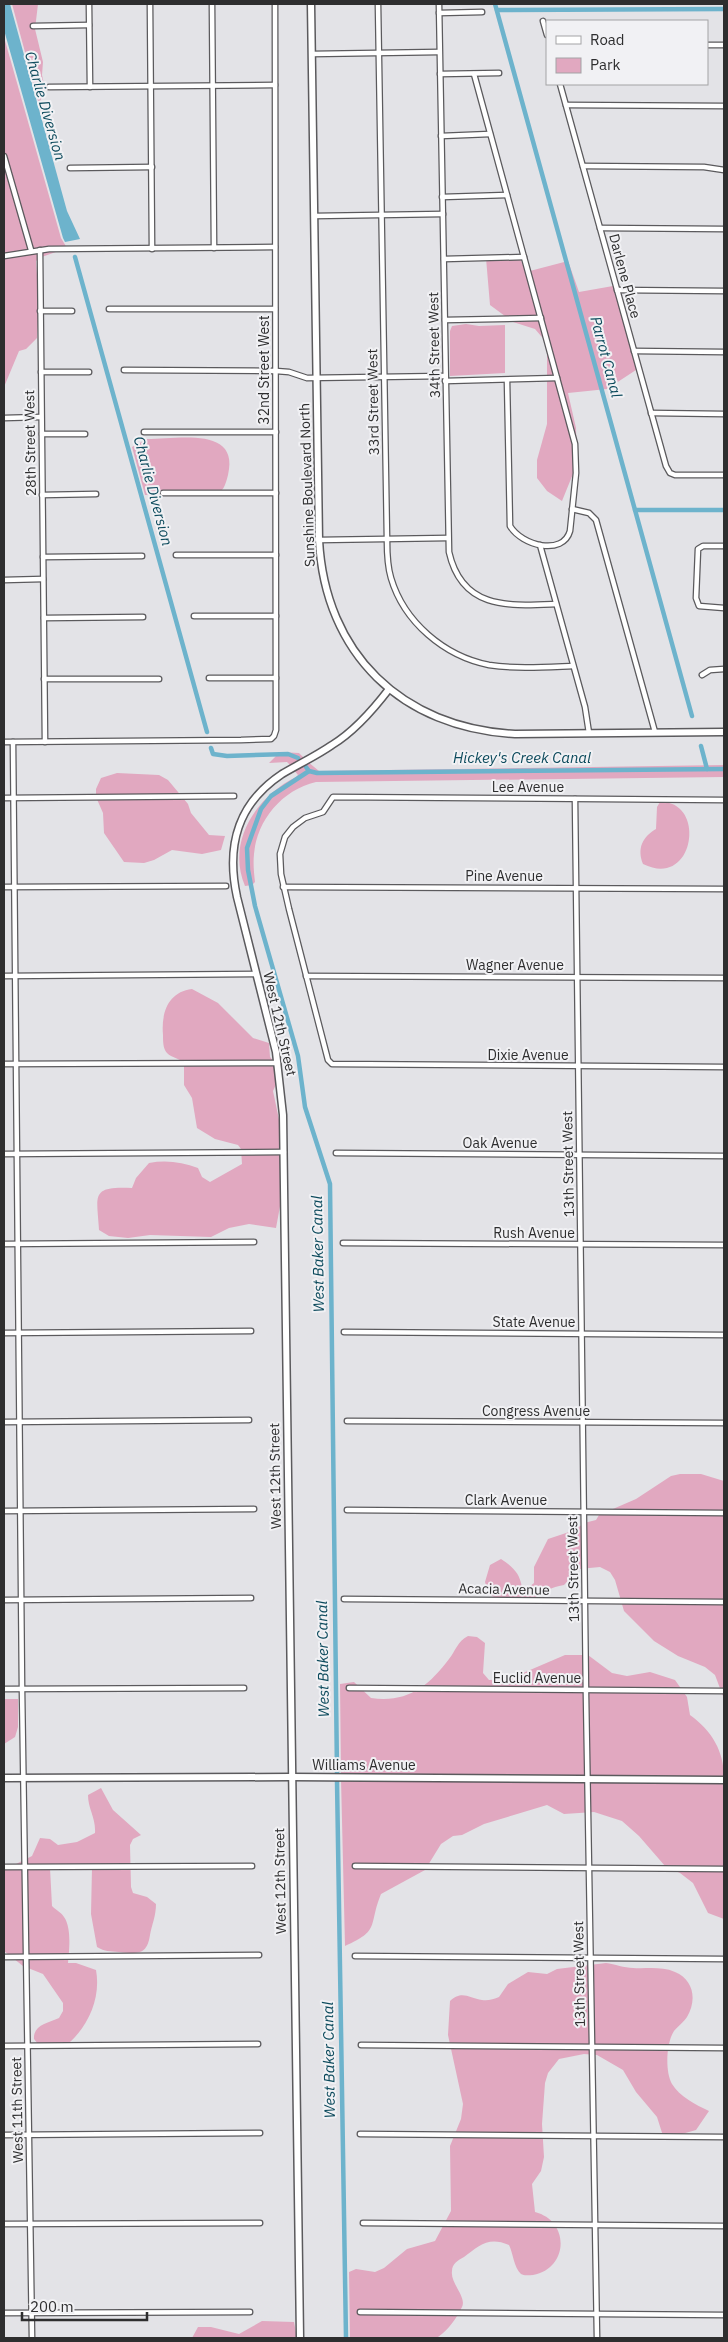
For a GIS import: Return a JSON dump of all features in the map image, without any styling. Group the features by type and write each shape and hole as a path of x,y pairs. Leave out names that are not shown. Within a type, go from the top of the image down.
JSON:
{"street":[{"path":"89,4 90,87"},
{"path":"150,4 152,248"},
{"path":"212,4 214,248"},
{"name":"32nd Street West","path":"45,742 240,740 271,739 274,736 276,678 275,4"},
{"name":"Sunshine Boulevard North","path":"311,4 320,540 324,582 336,620 355,653 389,689 436,718 475,730 515,734 724,732"},
{"name":"33rd Street West","path":"378,4 387,540 390,572 399,596 418,625 442,646 462,657 490,665 511,667 573,666"},
{"name":"34th Street West","path":"439,4 448,538 450,558 458,576 467,587 479,596 506,605 556,604"},
{"path":"439,12 482,12"},
{"path":"543,21 546,32"},
{"path":"32,26 89,25"},
{"path":"708,45 724,45"},
{"path":"312,54 440,52"},
{"path":"440,74 499,73"},
{"path":"474,74 575,444 576,473 570,531 565,540 540,545 530,544 512,530 509,522 507,380"},
{"path":"49,87 275,85"},
{"name":"Darlene Place","path":"560,85 666,466 670,473 675,475 724,475"},
{"path":"566,105 724,106"},
{"path":"442,136 490,134"},
{"path":"4,156 31,250"},
{"path":"583,166 704,167 724,170"},
{"path":"70,168 152,167"},
{"path":"4,183 11,182"},
{"path":"442,197 507,195"},
{"path":"314,216 443,214"},
{"path":"600,228 724,229"},
{"path":"4,256 16,255 31,250 275,247"},
{"name":"28th Street West","path":"40,250 45,742"},
{"path":"444,259 524,257"},
{"path":"617,290 724,291"},
{"path":"109,309 275,308"},
{"path":"40,311 72,311"},
{"path":"445,320 541,318"},
{"path":"634,351 724,352"},
{"path":"124,370 276,370 289,372 302,378 384,377 507,380 557,378"},
{"path":"41,372 89,372"},
{"path":"651,413 724,414"},
{"path":"4,418 42,418"},
{"path":"144,432 276,432"},
{"path":"42,434 84,434"},
{"path":"163,493 276,493"},
{"path":"42,495 96,494"},
{"path":"572,509 589,513 596,520 655,732"},
{"path":"320,540 448,538"},
{"path":"540,545 590,733"},
{"path":"724,546 703,546 698,549 696,598 700,606 724,608"},
{"path":"176,555 276,555"},
{"path":"43,557 142,556"},
{"path":"4,580 43,579"},
{"path":"194,616 276,616"},
{"path":"44,618 143,617"},
{"path":"702,675 710,670 724,669"},
{"path":"209,678 276,678"},
{"path":"44,679 159,679"},
{"name":"West 12th Street","path":"300,2338 282,1100 278,1063 237,897 232,867 233,845 242,818 254,800 267,786 342,739 365,717 389,689"},
{"path":"4,742 45,742"},
{"name":"West 11th Street","path":"12,742 23,1778 32,2338"},
{"path":"4,798 234,796"},
{"name":"Lee Avenue","path":"284,887 280,854 285,837 298,822 323,812 333,797 724,800"},
{"name":"13th Street West","path":"575,799 584,1601 597,2338"},
{"path":"4,887 226,886"},
{"path":"284,887 306,976"},
{"name":"Pine Avenue","path":"284,887 724,889"},
{"path":"4,976 256,974"},
{"name":"Wagner Avenue","path":"306,976 724,978"},
{"name":"Dixie Avenue","path":"306,976 328,1060 332,1064 724,1067"},
{"path":"4,1064 278,1063"},
{"path":"4,1154 284,1152"},
{"name":"Oak Avenue","path":"336,1153 724,1156"},
{"path":"4,1244 254,1242"},
{"name":"Rush Avenue","path":"343,1243 724,1245"},
{"path":"4,1333 251,1331"},
{"name":"State Avenue","path":"344,1332 724,1335"},
{"path":"4,1422 249,1420"},
{"name":"Congress Avenue","path":"347,1421 724,1424"},
{"path":"4,1511 254,1509"},
{"name":"Clark Avenue","path":"347,1510 724,1513"},
{"path":"4,1600 251,1598"},
{"name":"Acacia Avenue","path":"344,1599 724,1602"},
{"path":"4,1689 244,1688"},
{"name":"Euclid Avenue","path":"349,1688 724,1691"},
{"name":"Williams Avenue","path":"4,1778 291,1777 724,1780"},
{"path":"4,1867 252,1866"},
{"path":"355,1866 724,1870"},
{"path":"4,1956 259,1955"},
{"path":"355,1956 724,1958"},
{"path":"4,2046 258,2044"},
{"path":"361,2045 724,2048"},
{"path":"4,2135 260,2133"},
{"path":"360,2134 724,2137"},
{"path":"4,2224 260,2223"},
{"path":"363,2223 724,2226"},
{"path":"4,2313 250,2312"},
{"path":"360,2312 724,2315"}],"green space":[{"path":"12,4 38,4 35,29 43,62 42,75 45,89 39,104"},
{"path":"4,37 61,238 67,248 39,258 36,261 39,304 37,338 26,349 19,351 4,387"},
{"path":"518,254 526,272 568,261 579,292 613,286 639,368 607,389 568,393 576,428 577,464 562,501 547,491 537,478 537,460 547,424 547,343 535,329 513,322 490,305 486,258"},
{"path":"466,324 479,326 505,325 505,373 450,376 450,331 452,326"},
{"path":"189,437 216,442 225,449 229,459 228,475 224,488 213,495 145,495 132,447 147,439"},
{"path":"280,752 299,753 305,759 291,766 287,762 269,763"},
{"path":"308,762 319,771 724,765 724,777 316,782 292,792 282,799 266,818 256,841 254,854 255,882 252,885 245,886 240,869 239,853 249,822 269,796 298,775 294,770"},
{"path":"117,773 159,775 168,780 188,804 191,813 209,835 225,836 221,850 202,854 172,850 144,863 124,862 104,833 103,813 96,797 96,789 101,778"},
{"path":"660,802 675,805 684,814 689,828 689,842 684,855 674,865 661,869 643,864 641,859 641,848 644,840 656,829 657,807"},
{"path":"192,989 218,1003 253,1038 269,1043 270,1057 275,1063 278,1080 273,1091 281,1129 281,1201 276,1228 249,1224 229,1228 211,1237 150,1235 128,1238 109,1236 99,1230 97,1201 99,1195 109,1189 132,1188 136,1178 149,1163 168,1162 192,1166 198,1168 202,1177 210,1182 242,1164 241,1149 238,1145 215,1139 197,1128 192,1098 184,1085 184,1063 169,1055 164,1047 163,1019 168,1005 177,994"},
{"path":"701,1474 724,1481 724,1699 715,1675 705,1667 678,1656 654,1641 624,1611 615,1580 610,1572 600,1567 579,1569 564,1585 524,1600 511,1601 493,1597 488,1592 485,1582 490,1565 501,1559 515,1571 520,1578 522,1588 528,1588 534,1583 534,1567 548,1539 575,1530 584,1523 596,1520 599,1515 636,1499 671,1476"},
{"path":"468,1636 477,1637 485,1643 483,1673 489,1680 509,1679 565,1655 588,1655 612,1673 627,1676 650,1672 675,1680 687,1697 690,1715 705,1728 719,1750 724,1778 341,1775 340,1684 354,1682 371,1698 384,1699 406,1695 416,1691 433,1678 464,1638"},
{"path":"4,1699 18,1699 18,1727 15,1737 4,1744"},
{"path":"341,1779 724,1782 724,1919 708,1913 693,1883 680,1873 665,1866 639,1836 622,1821 594,1812 564,1814 547,1805 484,1824 462,1835 453,1836 441,1844 425,1870 381,1894 369,1931 364,1936 345,1946"},
{"path":"101,1788 113,1810 141,1835 133,1839 130,1845 131,1887 133,1893 147,1897 156,1904 149,1942 144,1950 136,1953 108,1951 97,1947 91,1914 92,1868 50,1868 52,1906 63,1915 68,1927 68,1963 76,1963 96,1970 97,1990 88,2019 69,2043 38,2044 34,2039 34,2034 42,2025 59,2018 63,2011 63,2003 43,1974 23,1966 4,1951 4,1870 32,1856 40,1838 50,1839 58,1845 77,1842 95,1833 88,1795"},
{"path":"606,1963 630,1968 664,1969 675,1972 690,1985 693,1997 692,2004 687,2017 671,2036 668,2050 668,2072 672,2084 683,2096 709,2111 696,2130 664,2139 657,2117 636,2092 623,2070 597,2055 584,2054 559,2059 548,2073 545,2083 542,2124 544,2157 541,2171 532,2184 535,2212 546,2217 555,2225 559,2234 561,2244 559,2254 553,2263 545,2271 533,2275 522,2275 517,2268 509,2245 502,2242 489,2242 479,2246 454,2264 452,2276 461,2294 463,2303 452,2324 438,2337 350,2338 349,2272 356,2269 375,2272 384,2268 407,2249 435,2241 451,2211 450,2146 461,2119 463,2104 448,2035 450,2001 462,1995 484,2000 497,1998 508,1984 528,1972 547,1974 557,1969"},
{"path":"262,2321 294,2322 297,2338 192,2338 198,2327 211,2327 239,2334"}],"water":[{"path":"4,4 10,4 67,211 80,239 65,242 63,238 4,30"}],"waterway":[{"name":"Parrot Canal","path":"495,4 692,716"},
{"path":"497,10 724,9"},
{"name":"Charlie Diversion","path":"75,257 207,732"},
{"path":"635,510 724,510"},
{"name":"Parrot Canal","path":"701,746 707,769"},
{"name":"Charlie Diversion","path":"211,748 213,754 227,756 288,754 298,758"},
{"name":"Hickey's Creek Canal","path":"306,767 309,771 317,773 724,769"},
{"name":"West Baker Canal","path":"309,771 271,796 261,809 247,848 248,870 255,906 298,1056 305,1107 330,1184 337,1773"},
{"name":"West Baker Canal","path":"337,1781 346,2338"}]}
